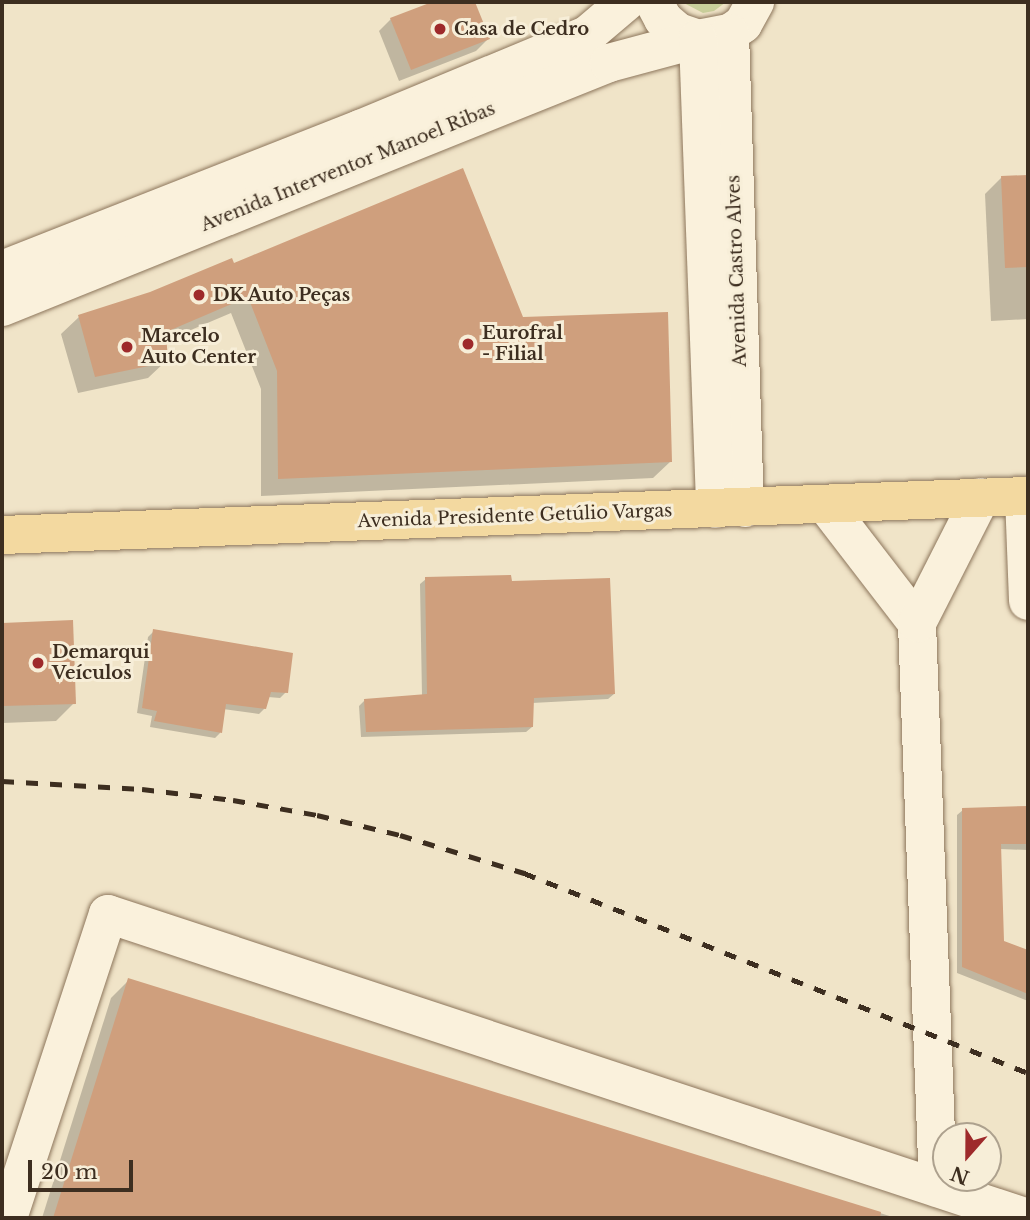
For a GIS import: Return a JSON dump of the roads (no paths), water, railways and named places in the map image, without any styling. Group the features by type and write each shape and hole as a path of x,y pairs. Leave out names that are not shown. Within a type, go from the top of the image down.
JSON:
{"main road":[{"name":"Avenida Presidente Getúlio Vargas","path":"2,534 826,506 1026,496"}],"street":[{"name":"Avenida Interventor Manoel Ribas","path":"2,307 366,142 587,35 626,2"},
{"path":"654,2 663,19 678,32 741,17"},
{"name":"Avenida Interventor Manoel Ribas","path":"2,270 366,142 741,17"},
{"name":"Avenida Castro Alves","path":"730,508 741,17"},
{"path":"1026,496 1028,601"},
{"path":"936,1122 917,624 981,497"},
{"path":"826,506 917,624"},
{"path":"8,1218 108,914 932,1186"},
{"path":"950,1192 1028,1218"}],"railway":[{"path":"2,781 142,789 233,800 317,815 400,835 524,873 1028,1073"}],"place":[{"name":"Casa de Cedro","path":"440,29"},
{"name":"DK Auto Peças","path":"199,295"},
{"name":"Eurofral - Filial","path":"468,344"},
{"name":"Marcelo Auto Center","path":"127,347"},
{"name":"Demarqui Veículos","path":"38,663"}]}
